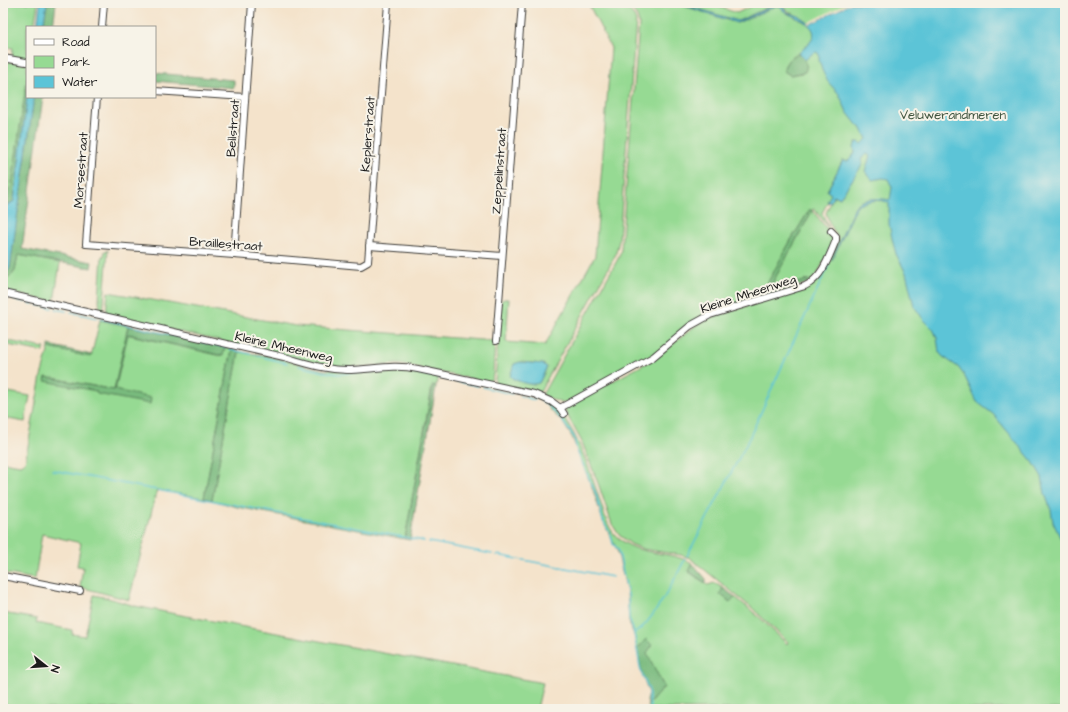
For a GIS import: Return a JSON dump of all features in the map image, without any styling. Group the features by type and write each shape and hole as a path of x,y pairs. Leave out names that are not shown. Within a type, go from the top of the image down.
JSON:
{"street":[{"path":"102,26 104,3"},
{"name":"Bellstraat","path":"234,254 252,3"},
{"name":"Keplerstraat","path":"365,265 368,262 388,3"},
{"name":"Zeppelinstraat","path":"496,341 522,3"},
{"path":"3,58 26,62"},
{"path":"156,90 245,97"},
{"name":"Morsestraat","path":"86,244 97,98"},
{"name":"Kleine Mheenweg","path":"560,408 572,403 653,357 690,326 710,315 809,284 818,277 835,242 836,236 831,230"},
{"name":"Braillestraat","path":"86,244 234,254 361,266 365,265"},
{"path":"369,246 502,256"},
{"name":"Kleine Mheenweg","path":"3,293 262,352 325,368 351,370 400,366 534,394 552,402 560,408 564,414"},
{"path":"3,576 80,590"}],"green space":[{"path":"3,3 38,3 34,26 26,26 26,60 12,57 13,48 3,47"},
{"path":"47,3 56,3 53,26 43,26"},
{"path":"588,3 609,3 622,6 633,14 636,21 619,241 615,256 540,392 536,393 496,384 501,301 504,299 509,299 506,342 545,345 595,256 611,48","holes":["520,362 543,364 547,367 539,383 528,384 512,378 514,364"]},
{"path":"624,3 675,3 737,23 778,5 787,13 805,22 806,21 788,11 779,3 812,3 820,5 826,3 1065,3 1065,709 649,709 648,705 664,687 646,652 652,645 646,639 637,649 629,622 627,592 617,550 603,521 592,487 572,437 562,421 550,410 546,401 565,419 573,432 586,460 604,515 616,536 634,548 673,556 692,563 689,572 708,585 714,583 723,588 720,594 730,602 735,597 759,617 787,644 788,642 752,608 690,558 681,555 643,549 631,544 619,535 612,524 582,442 565,411 566,408 583,397 656,358 695,326 706,319 809,286 818,279 838,238 826,213 834,195 840,198 858,171 851,158 847,162 843,160 827,191 832,194 822,213 829,228 814,209 812,210 835,239 817,275 811,282 807,280 770,292 768,291 812,211 810,209 762,293 764,298 712,312 698,319 653,356 632,366 568,402 561,403 542,395 619,257 621,250 639,25 636,15","holes":["794,55 803,73 790,75 784,71 786,64"]},
{"path":"679,3 707,3 737,13 758,3 777,3 738,21"},
{"path":"799,53 806,64 805,72 790,75 784,71 787,62"},
{"path":"3,61 26,64 26,85 11,190 3,189"},
{"path":"156,73 234,80 234,88 156,81"},
{"path":"26,85 27,98 14,201 8,205 3,205 3,189 11,190"},
{"path":"34,98 43,98 22,249 92,262 91,268 18,255 15,271 9,277 3,276 3,273 8,271 10,267"},
{"path":"810,209 812,211 768,291 770,292 807,280 811,282 764,298 762,293"},
{"path":"108,250 103,314 100,313 99,299 102,256 104,256 105,251"},
{"path":"18,255 60,263 54,302 3,291 3,276 12,275 15,271"},
{"path":"108,292 296,326 495,341 493,375 492,379 488,382 398,364 343,368 327,366 108,315 106,313"},
{"path":"100,320 128,326 126,334 222,356 225,347 232,349 204,498 157,490 129,600 80,587 83,567 77,566 81,543 42,534 35,579 3,573 3,462 20,465 25,462 41,376 49,348 91,357","holes":["53,378 114,390 113,392"]},
{"path":"128,326 225,347 223,356 128,334 115,390 151,398 150,404 97,394 96,391 45,381 46,377 114,390"},
{"path":"3,340 45,348 43,352 3,344"},
{"path":"49,345 92,355 91,357 49,348"},
{"path":"232,349 239,352 212,500 204,498"},
{"path":"239,352 266,355 324,370 400,368 438,375 436,386 432,386 405,539 237,507 212,500"},
{"path":"433,385 436,386 410,540 405,539"},
{"path":"3,391 30,396 25,422 3,418"},
{"path":"692,563 706,579 706,583 688,571"},
{"path":"723,588 735,597 730,602 720,594"},
{"path":"94,595 135,606 186,616 543,683 537,709 3,709 3,705 6,706 6,703 3,702 3,613 37,619 36,623 72,630 72,634 85,636"},
{"path":"646,639 652,645 647,653 664,687 648,705 647,701 649,693 642,674 637,649"}],"water":[{"path":"40,3 47,3 43,26 37,26"},
{"name":"Veluwerandmeren","path":"675,3 738,21 779,3 787,12 799,16 810,24 851,3 1065,3 1065,548 1053,522 1042,477 1033,462 993,414 977,402 964,375 958,367 942,356 939,352 937,338 933,329 923,319 914,306 906,273 896,254 893,243 889,224 889,203 885,201 873,201 857,206 831,260 855,206 862,201 867,200 890,200 892,187 888,179 883,178 872,180 865,171 870,156 867,154 861,159 863,164 840,198 834,195 830,203 827,202 831,194 827,191 843,160 847,162 855,153 854,147 856,142 862,144 867,139 861,127 858,126 847,112 839,94 828,82 822,70 819,54 816,52 805,60 799,53 811,41 813,31 811,27 786,12 778,5 737,23"},
{"path":"27,98 34,98 10,268 7,272 3,273 3,205 8,205 14,201"},
{"path":"520,362 543,364 547,367 539,383 525,383 510,376 514,364"}],"pier":[{"path":"847,3 851,3 810,24 808,23"}],"waterway":[{"path":"687,556 747,443 829,264"},
{"path":"3,297 8,299"},
{"path":"14,300 26,302"},
{"path":"29,303 33,304"},
{"path":"38,305 52,308"},
{"path":"56,309 66,311"},
{"path":"71,312 225,347"},
{"path":"230,349 287,363"},
{"path":"299,366 338,374 393,370"},
{"path":"405,370 431,376"},
{"path":"438,377 478,386"},
{"path":"483,387 512,394"},
{"path":"520,396 535,400"},
{"path":"541,401 550,407 574,437 577,451 596,494 603,521 611,535 613,544 618,549 628,595 629,618 634,633 641,672 649,690 651,709"},
{"path":"52,470 424,541"},
{"path":"429,542 492,554"},
{"path":"497,555 613,577"},
{"path":"634,633 641,628 656,611 685,559"}]}
